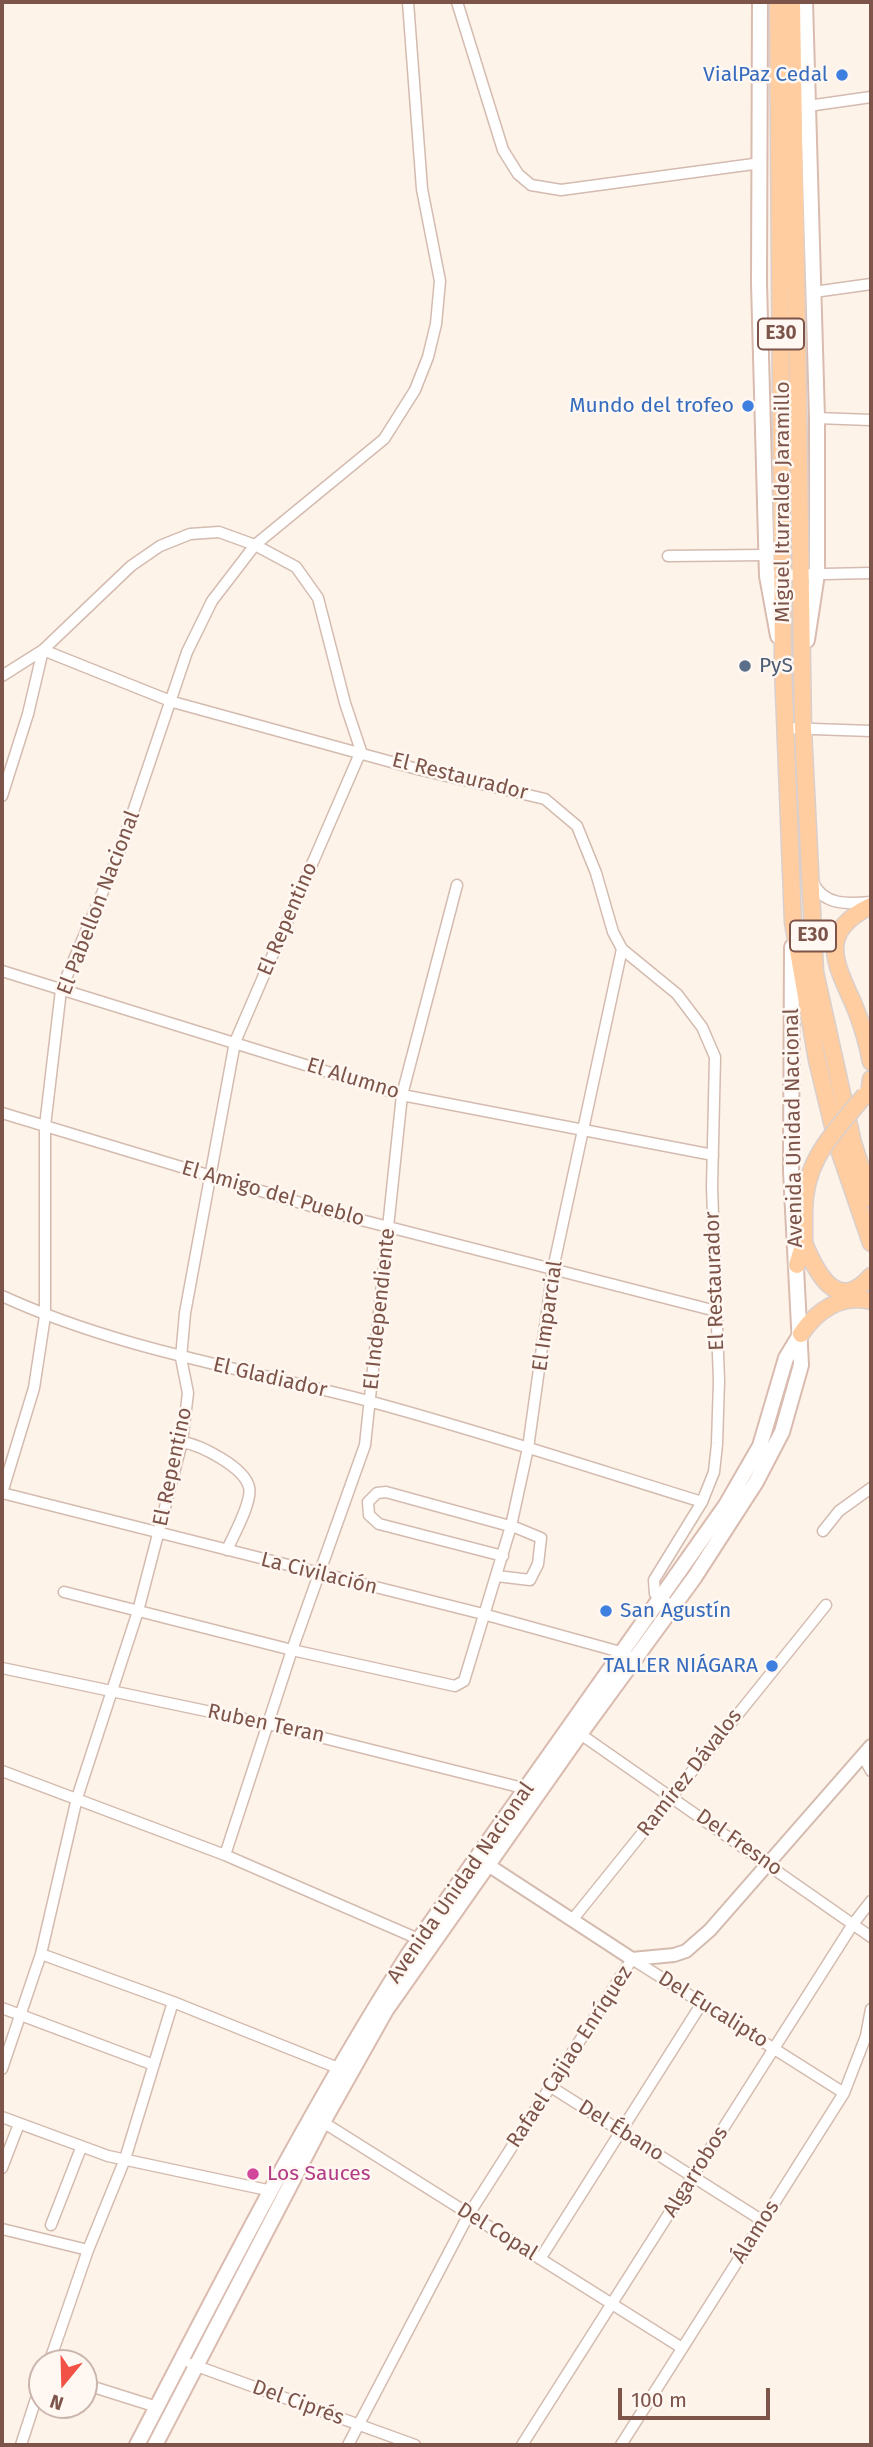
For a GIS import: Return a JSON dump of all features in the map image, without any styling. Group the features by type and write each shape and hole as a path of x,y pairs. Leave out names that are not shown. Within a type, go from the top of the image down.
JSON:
{"main road":[{"name":"Miguel Iturralde Jaramillo","path":"760,2 760,283 766,555 767,578 783,666"},
{"name":"Miguel Iturralde Jaramillo","path":"778,2 792,574 803,665 803,730 815,972 853,1143 871,1199"},
{"name":"Miguel Iturralde Jaramillo","path":"792,2 792,574 783,666 793,922 812,1036 835,1135 871,1242"},
{"name":"Miguel Iturralde Jaramillo","path":"803,665 817,574 817,418 805,2"},
{"path":"871,904 846,922 836,939 834,951 838,971 866,1035 871,1062"},
{"name":"Avenida Unidad Nacional","path":"155,2445 197,2366 318,2119 338,2068 425,1941 667,1603 760,1446 786,1358 801,1334 791,1171 793,922"},
{"path":"797,1265 804,1243 804,1187 814,1160 869,1089 871,1079"},
{"path":"804,1243 816,1273 828,1286 840,1290 856,1288 871,1276"},
{"path":"801,1334 810,1321 835,1304 850,1300 871,1301"},
{"name":"Avenida Unidad Nacional","path":"483,1861 527,1789 575,1731"},
{"name":"Avenida Unidad Nacional","path":"137,2445 272,2191 386,2010 425,1941"}],"street":[{"name":"El Pabellon Nacional","path":"2,1493 34,1388 45,1316 45,1126 61,990 118,856 173,702 187,652 200,621 255,545 384,439 402,414 428,357 436,324 440,281 422,189 408,2"},
{"path":"457,2 503,150 518,174 531,185 561,190 761,163"},
{"path":"808,106 871,97"},
{"path":"814,292 871,284"},
{"path":"817,418 871,420"},
{"path":"2,676 43,650 131,566 160,546 190,534 219,532 255,545 296,567 318,597 345,703 361,751"},
{"path":"668,556 766,555"},
{"path":"767,578 792,574 871,573"},
{"path":"2,796 28,714 43,650"},
{"name":"El Restaurador","path":"43,650 173,702 361,751 417,769 545,799 577,826 596,873 613,932 622,949 677,994 702,1027 715,1058 713,1155 717,1444 714,1472 702,1502 654,1580 655,1594 667,1603"},
{"path":"785,727 803,730 871,731"},
{"name":"El Repentino","path":"2,2069 41,1954 78,1798 138,1611 182,1442 188,1393 181,1358 209,1178 235,1042 361,751"},
{"path":"809,868 823,896 847,904 871,904"},
{"name":"El Independiente","path":"225,1855 292,1650 365,1445 402,1095 457,885"},
{"name":"El Imparcial","path":"292,1650 455,1686 464,1681 503,1556 528,1448 553,1269 585,1132 622,949"},
{"name":"El Alumno","path":"2,971 402,1095 713,1155"},
{"path":"2,1113 45,1126"},
{"name":"El Amigo del Pueblo","path":"45,1126 209,1178 716,1311"},
{"name":"El Gladiador","path":"2,1296 45,1316 181,1358 371,1402 702,1502"},
{"path":"182,1442 212,1452 241,1474 249,1487 248,1500 227,1550"},
{"path":"823,1531 849,1502 871,1488"},
{"path":"497,1576 526,1581 533,1577 538,1564 541,1538 511,1526 386,1492 377,1493 368,1502 369,1516 379,1524 503,1556"},
{"name":"La Civilación","path":"2,1493 483,1614 629,1657"},
{"path":"64,1592 292,1650"},
{"name":"Ramírez Dávalos","path":"573,1919 826,1605"},
{"name":"Ruben Teran","path":"2,1668 268,1724 527,1789"},
{"name":"Del Fresno","path":"575,1731 871,1937"},
{"path":"867,1751 871,1771"},
{"name":"Rafael Cajiao Enríquez","path":"348,2445 469,2214 632,1959 657,1959 686,1951 710,1930 867,1751"},
{"path":"2,1771 225,1855 425,1941"},
{"name":"Del Eucalipto","path":"483,1861 844,2093"},
{"name":"Algarrobos","path":"522,2445 853,1924 871,1901"},
{"path":"41,1954 173,2002 338,2068"},
{"path":"53,2349 88,2250 125,2160 173,2002"},
{"path":"540,2259 702,2003"},
{"path":"2,2008 154,2065"},
{"name":"Álamos","path":"621,2445 844,2093 855,2072 871,2009"},
{"name":"Del Ébano","path":"551,2087 763,2221"},
{"path":"2,2117 81,2148 272,2191"},
{"name":"Del Copal","path":"318,2119 682,2348"},
{"path":"2,2168 19,2124"},
{"path":"51,2225 81,2148"},
{"path":"2,2229 88,2250"},
{"name":"Del Ciprés","path":"182,2360 415,2445"},
{"path":"98,2388 158,2407"},
{"path":"21,2445 29,2419"}],"place":[{"name":"VialPaz Cedal","path":"842,75"},
{"name":"Mundo del trofeo","path":"748,406"},
{"name":"PyS","path":"745,666"},
{"name":"San Agustín","path":"606,1611"},
{"name":"TALLER NIÁGARA","path":"772,1666"},
{"name":"Los Sauces","path":"253,2174"}]}
